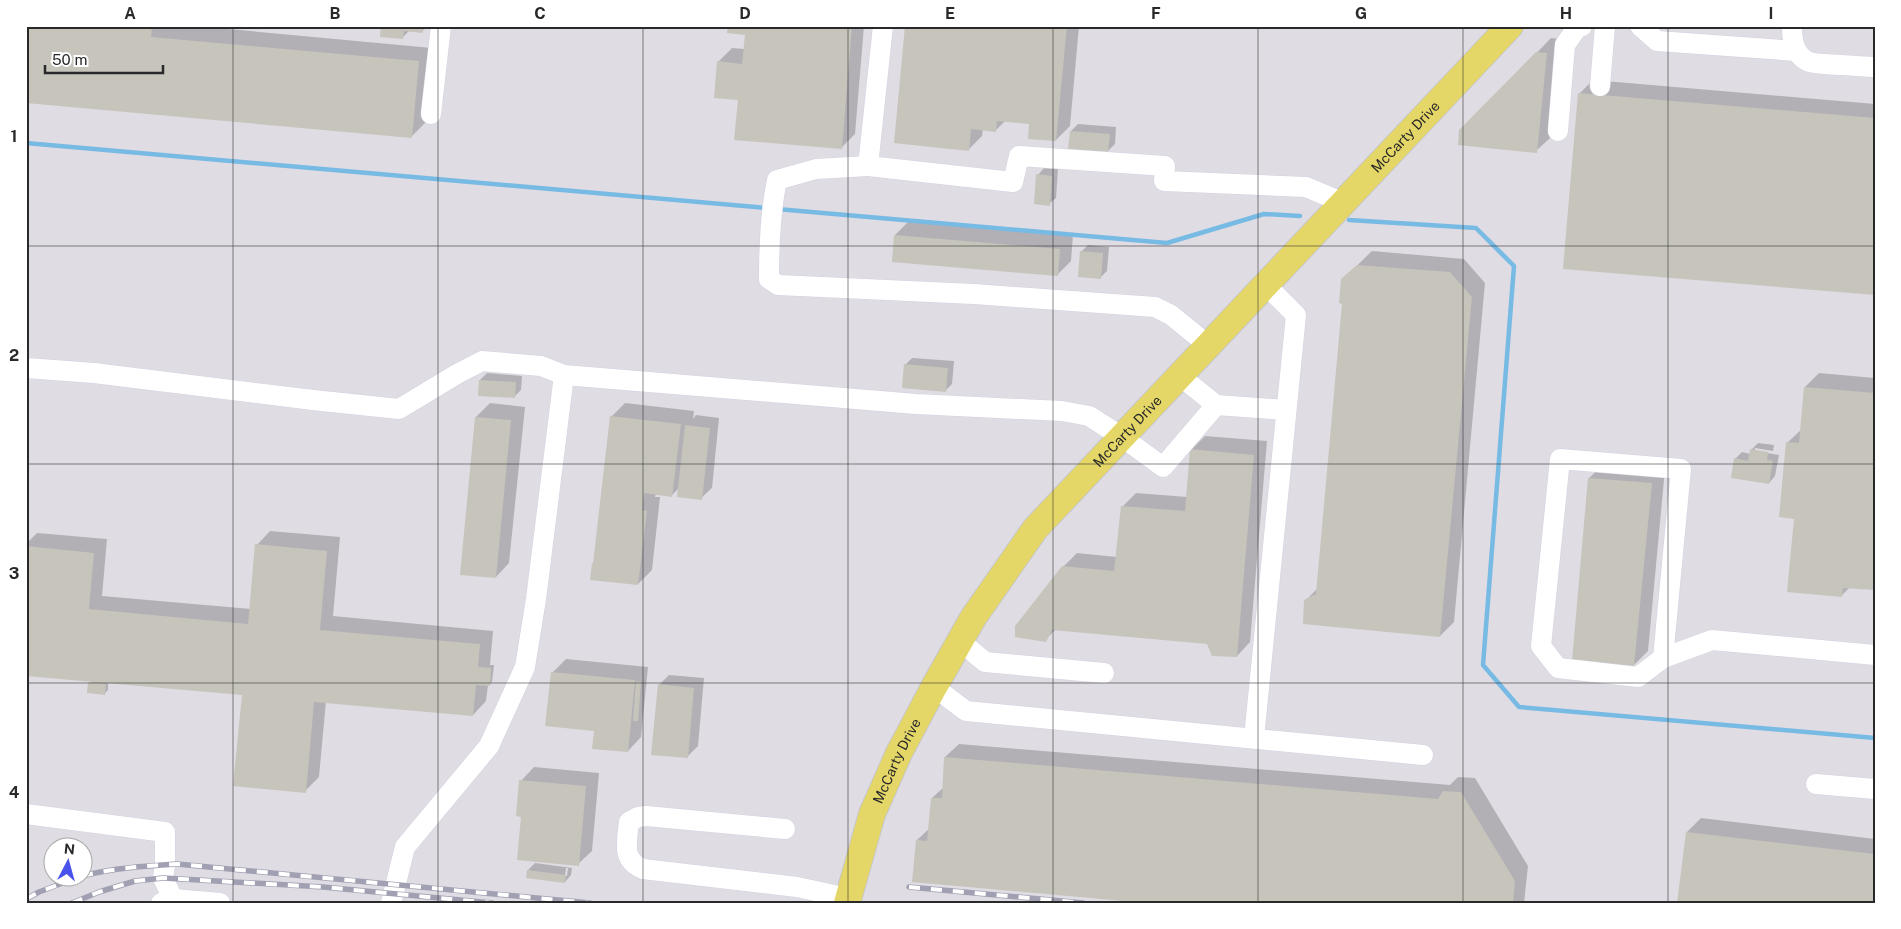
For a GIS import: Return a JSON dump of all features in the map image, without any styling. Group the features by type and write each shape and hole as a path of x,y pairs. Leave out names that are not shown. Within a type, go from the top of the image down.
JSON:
{"main road":[{"name":"McCarty Drive","path":"848,900 872,814 899,753 960,641 1000,578 1035,529 1344,203 1507,27"}],"lane":[{"path":"430,114 441,26"},
{"path":"868,166 883,26"},
{"path":"1558,131 1565,45 1576,29 1582,26"},
{"path":"1600,86 1605,26"},
{"path":"1640,26 1657,41 1796,51"},
{"path":"1792,26 1792,36 1796,51 1808,62 1875,67"},
{"path":"1209,346 1171,315 1155,307 974,294 778,285 769,279 771,219 777,180 816,170 868,166 1013,182 1019,156 1165,166 1164,182 1306,186 1344,203"},
{"path":"1254,738 1296,315 1266,285"},
{"path":"26,368 399,409 482,361 541,366 564,375 916,404 1062,411 1089,416 1163,467 1216,405"},
{"path":"390,903 397,884 405,847 489,746 525,667 536,599 564,375"},
{"path":"1180,376 1216,405 1286,410"},
{"path":"1663,658 1680,468 1560,459 1541,646 1558,668 1638,677 1663,658 1712,640 1875,655"},
{"path":"960,641 985,662 1104,672"},
{"path":"934,687 966,711 1423,754"},
{"path":"1816,784 1875,789"},
{"path":"26,814 165,832 166,865 163,878 167,901 220,903"},
{"path":"785,829 646,816 638,817 629,822 627,850 629,860 634,865 644,869 797,886 848,900"}],"shaded area":[{"path":"26,26 1875,26 1875,903 26,903"}],"building":[{"path":"26,26 52,29 53,26 152,26 151,37 419,61 412,138 26,103"},
{"path":"381,26 423,26 423,33 404,31 403,39 380,37"},
{"path":"728,26 852,26 842,149 734,140 738,100 714,98 717,61 742,64 745,35 727,33"},
{"path":"905,26 1067,26 1056,141 1028,139 1029,124 997,121 996,132 971,129 969,151 894,143"},
{"path":"1536,52 1547,53 1537,153 1458,145 1459,130"},
{"path":"1578,93 1875,118 1875,295 1563,269"},
{"path":"1070,131 1110,134 1108,152 1068,149"},
{"path":"1036,174 1052,176 1050,206 1034,204"},
{"path":"894,235 1060,249 1058,276 892,262"},
{"path":"1080,251 1103,253 1101,279 1078,277"},
{"path":"1357,265 1450,272 1472,297 1440,637 1303,624 1304,600 1316,594 1342,304 1339,303 1341,279"},
{"path":"904,364 948,368 946,392 902,388"},
{"path":"479,380 516,382 515,398 478,396"},
{"path":"1804,387 1875,393 1875,590 1843,588 1842,597 1787,592 1794,519 1779,517 1786,442 1799,443"},
{"path":"610,416 681,424 672,497 644,493 642,510 647,511 638,585 590,580"},
{"path":"475,417 511,420 496,578 460,575"},
{"path":"685,425 710,428 702,500 677,497"},
{"path":"1190,449 1254,455 1237,657 1212,656 1207,644 1052,630 1046,642 1015,637 1015,626 1062,566 1114,571 1121,506 1185,511"},
{"path":"1750,449 1768,452 1767,460 1773,461 1769,484 1731,478 1734,458 1748,461"},
{"path":"1588,478 1652,483 1634,666 1572,661"},
{"path":"255,544 327,551 320,630 480,644 478,667 491,668 490,686 476,685 473,716 314,702 306,793 233,786 242,695 26,676 26,546 94,553 89,609 248,624"},
{"path":"551,672 635,680 628,752 592,749 594,731 545,726"},
{"path":"636,681 641,682 638,721 633,721"},
{"path":"88,682 106,684 105,695 87,693"},
{"path":"658,684 694,688 688,758 651,755"},
{"path":"944,757 1438,799 1443,791 1461,792 1515,881 1513,903 1145,903 912,882 916,840 927,841 931,798 942,798"},
{"path":"519,780 586,786 579,866 517,860 521,817 516,816"},
{"path":"1686,832 1875,854 1875,903 1677,903"},
{"path":"527,870 566,875 565,883 526,878"}],"waterway":[{"path":"26,143 767,208"},
{"path":"777,209 1167,243 1264,214 1300,216"},
{"path":"1349,220 1476,228 1514,266 1483,665 1519,707 1875,738"}],"railway":[{"path":"92,874 118,869 177,864 590,903"},
{"path":"72,903 135,881 163,878 323,887 492,903"},
{"path":"26,899 55,886"},
{"path":"909,887 1083,903"}]}
